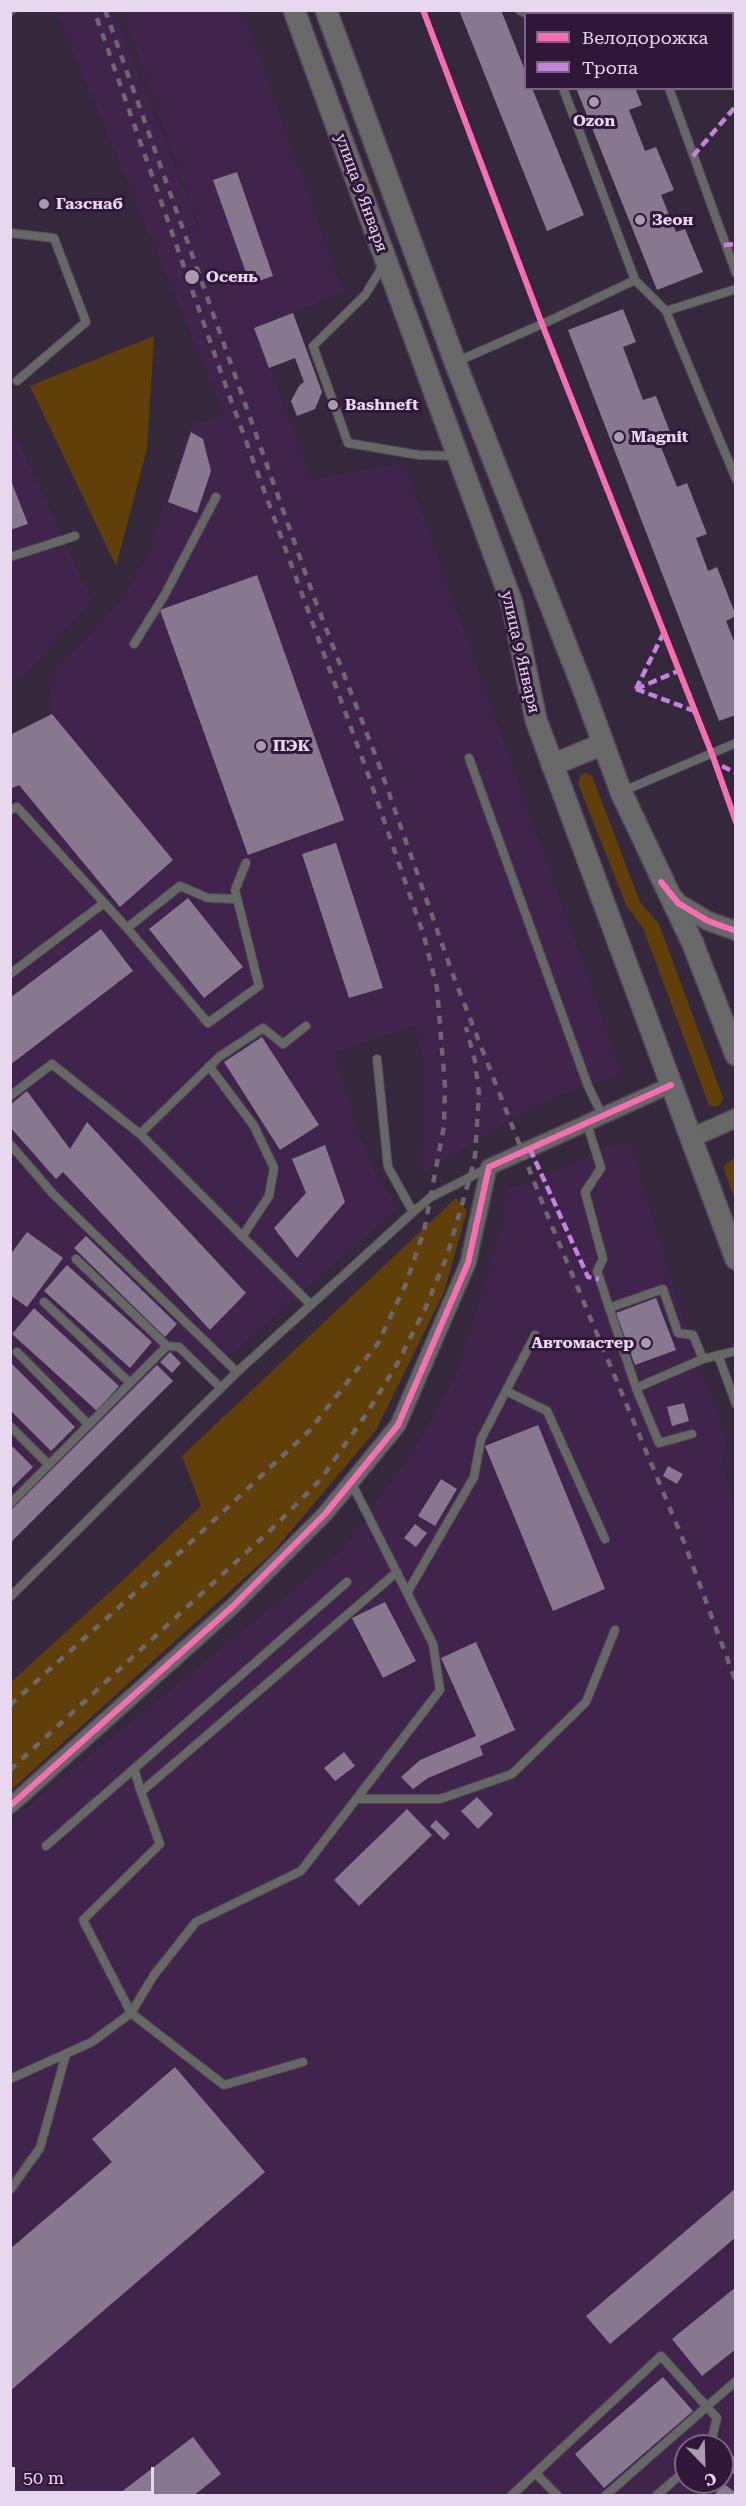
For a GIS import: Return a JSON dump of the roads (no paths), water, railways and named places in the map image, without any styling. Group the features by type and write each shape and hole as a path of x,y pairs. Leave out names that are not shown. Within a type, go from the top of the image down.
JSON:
{"main road":[{"name":"улица 9 Января","path":"294,10 460,456 512,603 536,720 735,1259"},
{"name":"улица 9 Января","path":"326,10 455,362 621,792 661,882 693,944 735,1055"},
{"path":"552,765 603,744"}],"street":[{"path":"661,882 678,903 708,921 735,931"},
{"path":"10,1806 232,1607 326,1514 398,1425 468,1263 489,1167 671,1085"},
{"path":"691,1138 735,1118"}],"lane":[{"path":"564,90 635,279 666,311 735,479"},
{"path":"670,90 735,273"},
{"path":"10,233 54,238 86,322 17,381"},
{"path":"386,261 364,295 313,346 348,443 419,455 460,456"},
{"path":"455,362 549,321 635,279"},
{"path":"666,311 735,289"},
{"path":"134,644 164,597 216,497"},
{"path":"10,557 75,536"},
{"path":"621,792 735,743"},
{"path":"469,758 588,1086 603,1117"},
{"path":"10,810 17,807 127,928 208,1023 259,986 235,890 246,863"},
{"path":"127,928 180,886 208,898 237,899"},
{"path":"10,974 104,903"},
{"path":"140,1134 219,1057 263,1028 283,1044 306,1026"},
{"path":"376,1059 388,1167 413,1212"},
{"path":"10,1096 52,1064 140,1134 311,1305"},
{"path":"209,1066 254,1126 274,1168 269,1196 242,1237"},
{"path":"587,1124 602,1168 585,1192 603,1259 597,1272 636,1388 659,1443 692,1434"},
{"path":"10,1144 53,1194 237,1371"},
{"path":"12,1593 237,1371 413,1212 431,1197 489,1167"},
{"path":"76,1259 166,1346 178,1347 221,1388"},
{"path":"609,1308 663,1289 678,1333 693,1335 703,1359"},
{"path":"44,1302 130,1383"},
{"path":"407,1593 474,1477 481,1439 535,1335"},
{"path":"10,1504 166,1346"},
{"path":"636,1388 703,1359 735,1351"},
{"path":"17,1352 89,1425"},
{"path":"718,1355 735,1404"},
{"path":"506,1391 547,1411 605,1539"},
{"path":"10,1426 49,1465"},
{"path":"10,2079 92,2042 131,2013 154,1975 196,1922 301,1871 440,1690 434,1644 351,1482"},
{"path":"141,1792 397,1572"},
{"path":"46,1846 347,1582"},
{"path":"356,1800 440,1798 512,1774 586,1702 615,1630"},
{"path":"134,1769 160,1844 83,1920 131,2013 224,2085 303,2062"},
{"path":"10,2190 40,2148 66,2054"},
{"path":"511,2496 661,2356 717,2418 713,2434"},
{"path":"605,2496 708,2408 735,2381"},
{"path":"536,2474 558,2496"},
{"path":"656,2496 674,2480"}],"railway":[{"path":"10,1705 176,1556 309,1431 378,1343 405,1286 424,1231 444,1126 445,1086 437,988 424,936 369,777 224,381 94,10"},
{"path":"105,10 315,600 378,762 453,975 544,1207 684,1542 736,1682"},
{"path":"10,1770 275,1526 321,1479 367,1413 397,1364 425,1309 447,1256 470,1177 475,1156 479,1094 475,1061 466,1027"}],"place":[{"name":"Ozon","path":"594,102"},
{"name":"Газснаб","path":"44,204"},
{"name":"Зеон","path":"640,220"},
{"name":"Осень","path":"192,277"},
{"name":"Bashneft","path":"333,405"},
{"name":"Magnit","path":"619,437"},
{"name":"ПЭК","path":"261,746"},
{"name":"Автомастер","path":"646,1343"}]}
